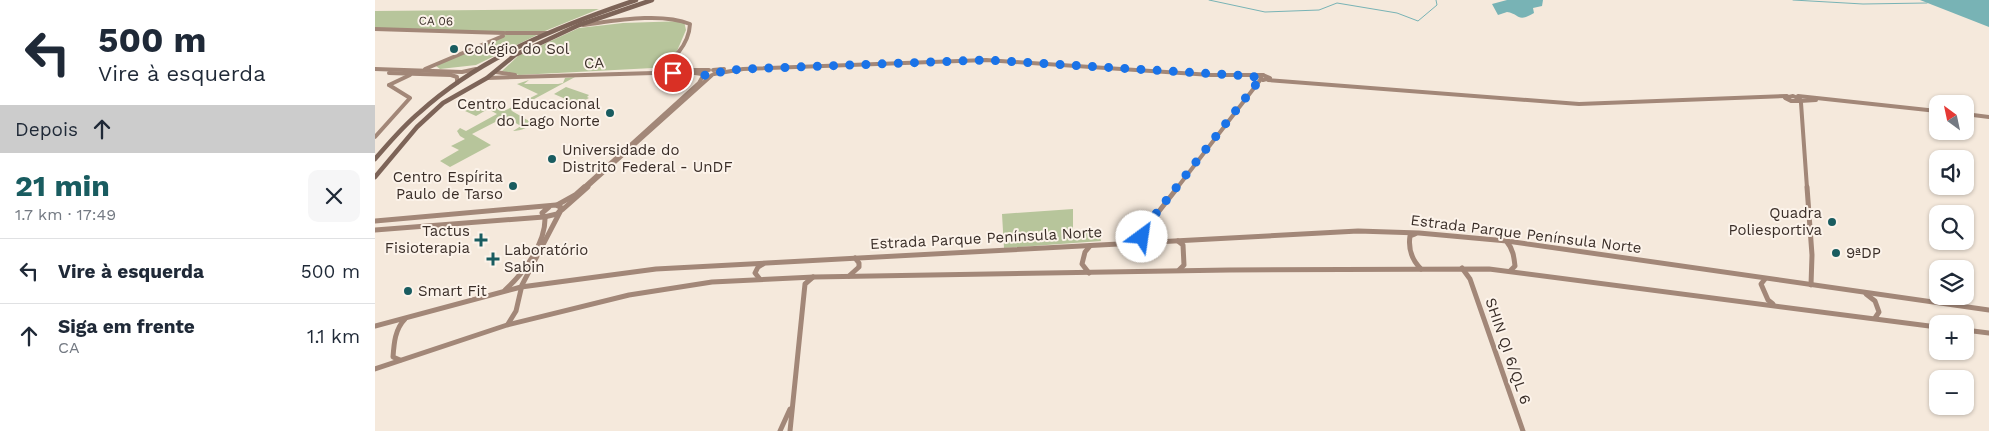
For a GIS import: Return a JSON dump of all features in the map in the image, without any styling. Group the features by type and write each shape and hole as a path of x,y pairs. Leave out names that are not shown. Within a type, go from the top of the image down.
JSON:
{"main road":[{"path":"375,160 421,111 450,87 487,63 551,32 636,0"},
{"path":"375,177 427,117 447,99 487,78 519,53 579,25 653,0"},
{"path":"487,63 500,60 504,64"},
{"path":"450,87 453,91 465,89"}],"street":[{"path":"605,15 603,19 607,22"},
{"path":"579,25 671,19 688,22 690,30 673,59 654,71"},
{"name":"CA 06","path":"375,29 501,34 551,32"},
{"path":"529,42 533,38 532,33"},
{"path":"422,71 493,40 501,34"},
{"path":"673,59 672,66 674,70"},
{"path":"375,220 556,205 575,195 699,83 703,75 712,72 735,70 986,60 1250,76 1579,104 1786,98 1794,96 1929,110"},
{"path":"434,66 434,70 438,71"},
{"path":"375,71 465,72 478,69"},
{"name":"CA","path":"496,72 524,75 674,70 712,72"},
{"path":"375,71 405,75 451,75 457,77 457,83"},
{"name":"CA","path":"487,78 688,72 703,75"},
{"path":"375,230 554,216 712,72"},
{"path":"375,137 410,98 389,85 405,75"},
{"path":"1134,243 1261,77"},
{"path":"1253,88 1268,79"},
{"path":"1794,96 1799,98 1801,111 1812,276 1811,285"},
{"path":"1786,98 1801,111"},
{"path":"1791,101 1823,99"},
{"path":"1974,115 1989,117"},
{"path":"507,325 515,315 521,288 526,276 561,211 561,206 556,205"},
{"path":"502,292 518,278 545,230 545,217 542,213 549,207"},
{"path":"406,227 418,216"},
{"name":"Estrada Parque Península Norte","path":"375,326 521,288 656,269 1340,231 1419,233 1507,241 1989,310"},
{"path":"1419,233 1410,236 1409,241 1414,261 1421,269"},
{"path":"1142,234 1144,242"},
{"path":"1176,240 1183,245 1185,254 1185,265 1178,271"},
{"path":"1507,241 1513,251 1515,266 1511,271"},
{"path":"1089,274 1082,264 1085,252 1091,246"},
{"path":"847,276 859,267 859,263 854,258"},
{"path":"759,279 755,270 767,263"},
{"name":"SHIN QI 6/QL 6","path":"1462,268 1470,278 1523,431"},
{"name":"Estrada Parque Península Norte","path":"375,369 507,325 573,307 648,291 712,282 799,277 1471,268 1511,271 1929,325"},
{"name":"SHIN QI 6/QL 6","path":"1470,278 1471,268"},
{"path":"526,276 527,283 537,285"},
{"path":"1812,276 1818,286"},
{"path":"799,277 805,284"},
{"path":"790,431 805,284 814,277"},
{"path":"1765,279 1761,284 1768,300 1775,305"},
{"path":"1865,293 1878,306 1879,312 1875,318"},
{"path":"404,360 397,360 393,357 394,343 397,327 408,317"},
{"path":"1974,331 1989,333"},
{"path":"780,431 791,407"}],"green space":[{"path":"599,9 545,31 476,65 440,69 436,66 440,63 511,32 375,28 375,11"},
{"path":"684,21 686,30 674,58 653,68 519,75 502,71 518,56 579,28 623,23"},
{"path":"575,77 512,111 529,121 535,121 528,127 513,131 521,126 505,117 472,134 491,145 450,167 440,161 459,150 451,146 465,139 457,131 460,128 466,131 497,114 488,109 476,116 465,111 484,102 504,111 538,94 517,84 529,80 524,84 558,84 563,83 565,78"},
{"path":"566,87 589,95 587,97 589,98 577,104 554,94"},
{"path":"1073,209 1073,230 1099,233 1101,241 1004,248 1002,214"}],"water":[{"path":"1507,0 1543,0 1542,6 1533,8 1534,13 1521,18 1507,12 1498,15 1492,4"},
{"path":"1920,0 1989,0 1989,27"}],"waterway":[{"path":"1209,0 1265,12 1319,10 1337,3 1397,13 1418,21 1437,5 1436,0"},
{"path":"1793,0 1863,4 1927,3"}],"place":[{"name":"Colégio do Sol","path":"454,49"},
{"name":"Centro Educacional do Lago Norte","path":"610,113"},
{"name":"Universidade do Distrito Federal - UnDF","path":"552,159"},
{"name":"Centro Espírita Paulo de Tarso","path":"513,186"},
{"name":"Quadra Poliesportiva","path":"1832,222"},
{"name":"Tactus Fisioterapia","path":"481,240"},
{"name":"9ªDP","path":"1836,253"},
{"name":"Laboratório Sabin","path":"493,259"},
{"name":"Smart Fit","path":"408,291"}],"route":[{"path":"673,73 693,72 711,76 724,71 743,69 986,60 1261,78 1155,215 1142,234 1142,237"}]}
